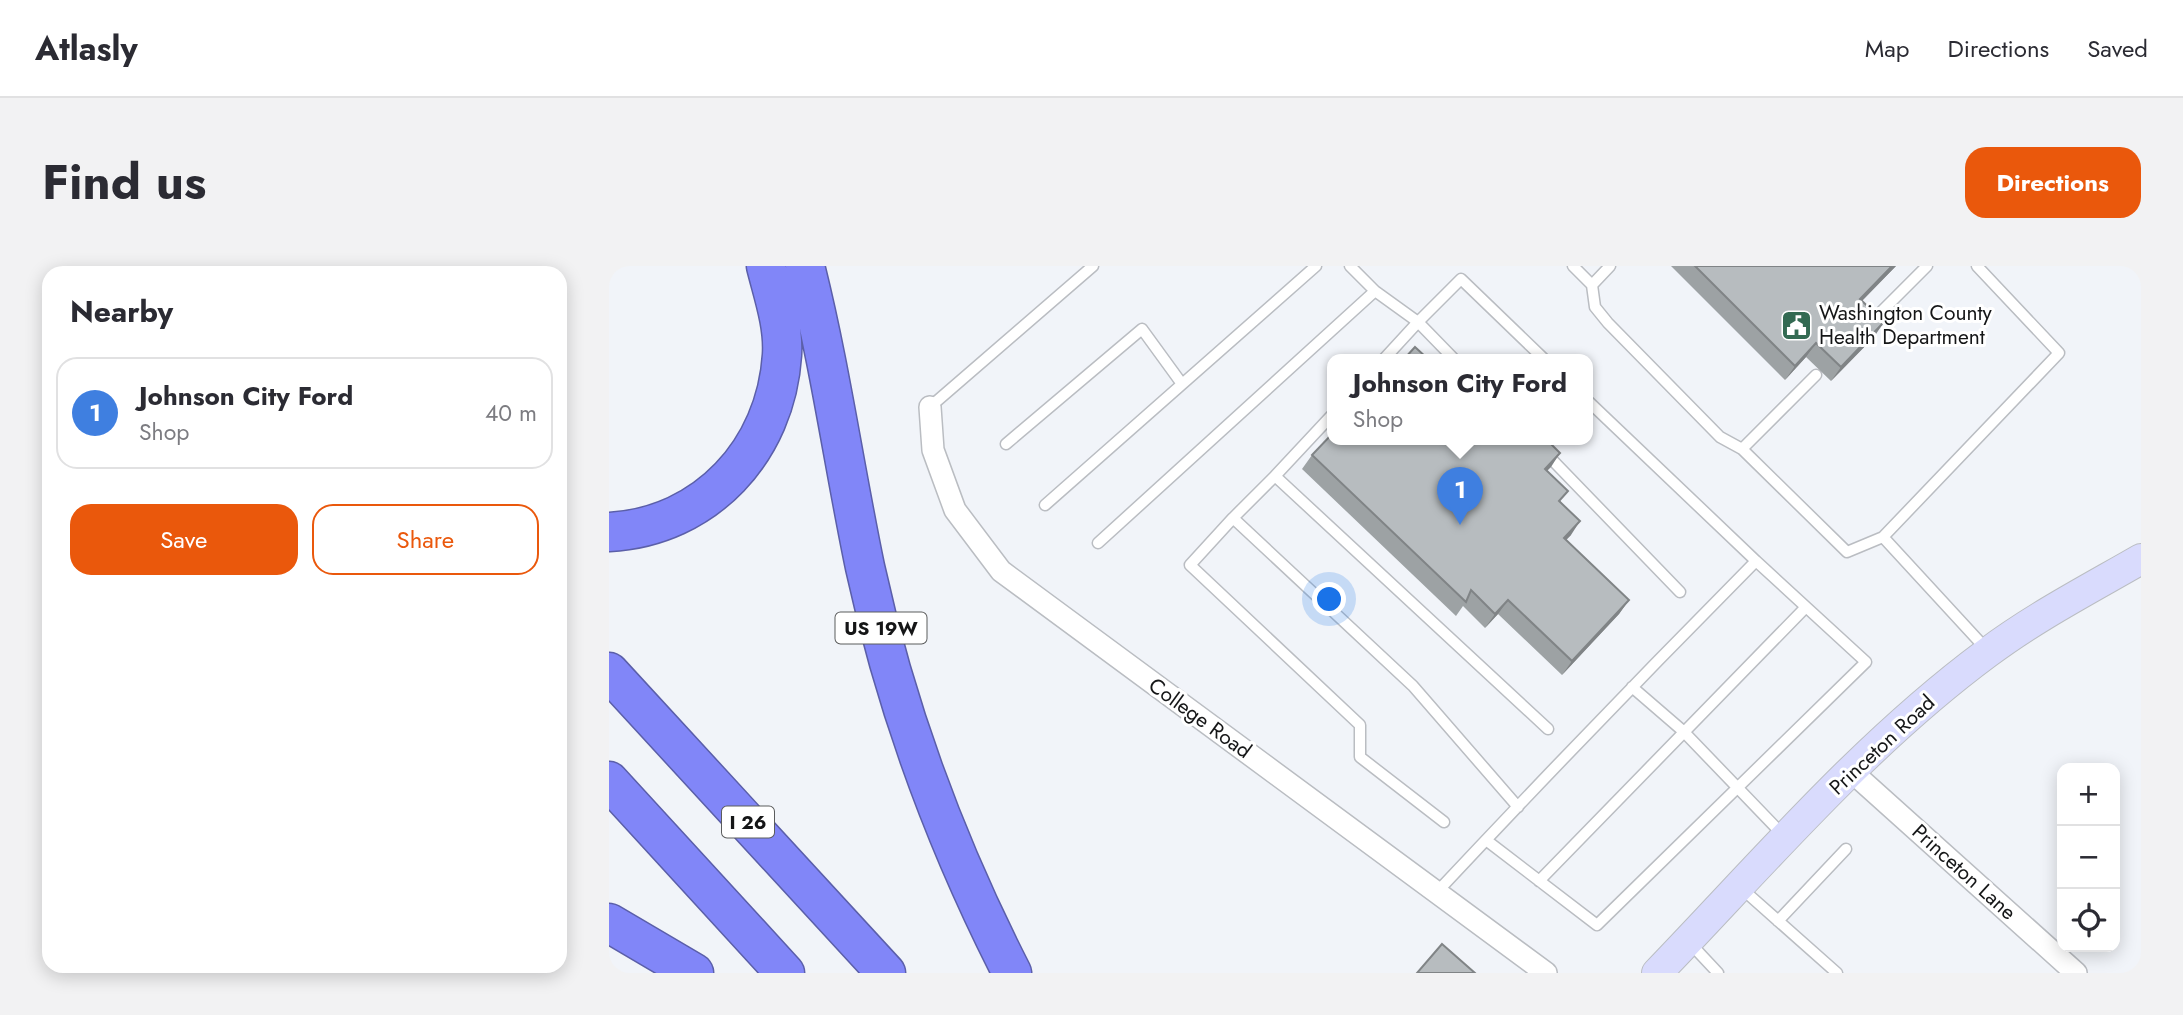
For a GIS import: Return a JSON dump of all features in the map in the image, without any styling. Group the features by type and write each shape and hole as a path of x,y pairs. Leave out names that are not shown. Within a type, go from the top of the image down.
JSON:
{"highway":[{"path":"609,532 659,523 685,510 713,493 738,469 757,445 770,417 778,390 782,352 778,315 766,266"},
{"name":"US 19W","path":"805,266 822,333 866,568 903,712 944,827 977,904 1012,973"},
{"name":"I 26","path":"609,671 886,973"},
{"path":"609,781 785,973"},
{"path":"609,923 694,973"}],"street":[{"name":"College Road","path":"930,407 933,450 955,510 1001,571 1546,973"},
{"name":"Princeton Road","path":"1657,973 1851,771 1927,701 1989,652 2063,604 2141,559"},
{"name":"Princeton Lane","path":"1851,771 2076,973"}],"lane":[{"path":"930,407 1093,266"},
{"path":"1045,505 1316,266"},
{"path":"1350,266 1375,291 1418,322 1449,354"},
{"path":"1573,266 1592,285 1595,307 1608,323 1720,436 1742,449 1847,552 1883,537 2059,353 1977,266"},
{"path":"1592,285 1610,266"},
{"path":"1860,332 1927,266"},
{"path":"1389,354 1461,279 1539,354"},
{"path":"1098,543 1375,291"},
{"path":"1006,444 1142,329 1182,384"},
{"path":"1742,449 1816,375"},
{"path":"1486,840 1597,925 1866,662 1593,406"},
{"path":"1327,420 1190,565 1360,725 1360,757 1444,822"},
{"path":"1538,445 1680,592"},
{"path":"1275,477 1548,729"},
{"path":"1233,518 1413,686 1518,807"},
{"path":"1883,537 1989,652"},
{"path":"1437,892 1756,561"},
{"path":"1539,881 1806,607"},
{"path":"1632,687 1739,786 1786,838"},
{"path":"1778,921 1846,849"},
{"path":"1740,887 1837,973"},
{"path":"1688,941 1719,973"}],"building":[{"name":"Washington County Health Department","path":"1695,266 1892,266 1860,299 1884,322 1841,367 1816,343 1795,366"},
{"path":"1415,347 1423,354 1409,354"},
{"path":"1327,439 1327,445 1552,445 1560,453 1545,469 1568,491 1559,501 1580,521 1564,538 1629,600 1572,661 1508,600 1495,614 1471,590 1466,602 1312,455"},
{"path":"1442,944 1475,973 1417,973"}],"place":[{"name":"Washington County Health Department","path":"1796,325"},
{"name":"Johnson City Ford","path":"1460,525"}]}
